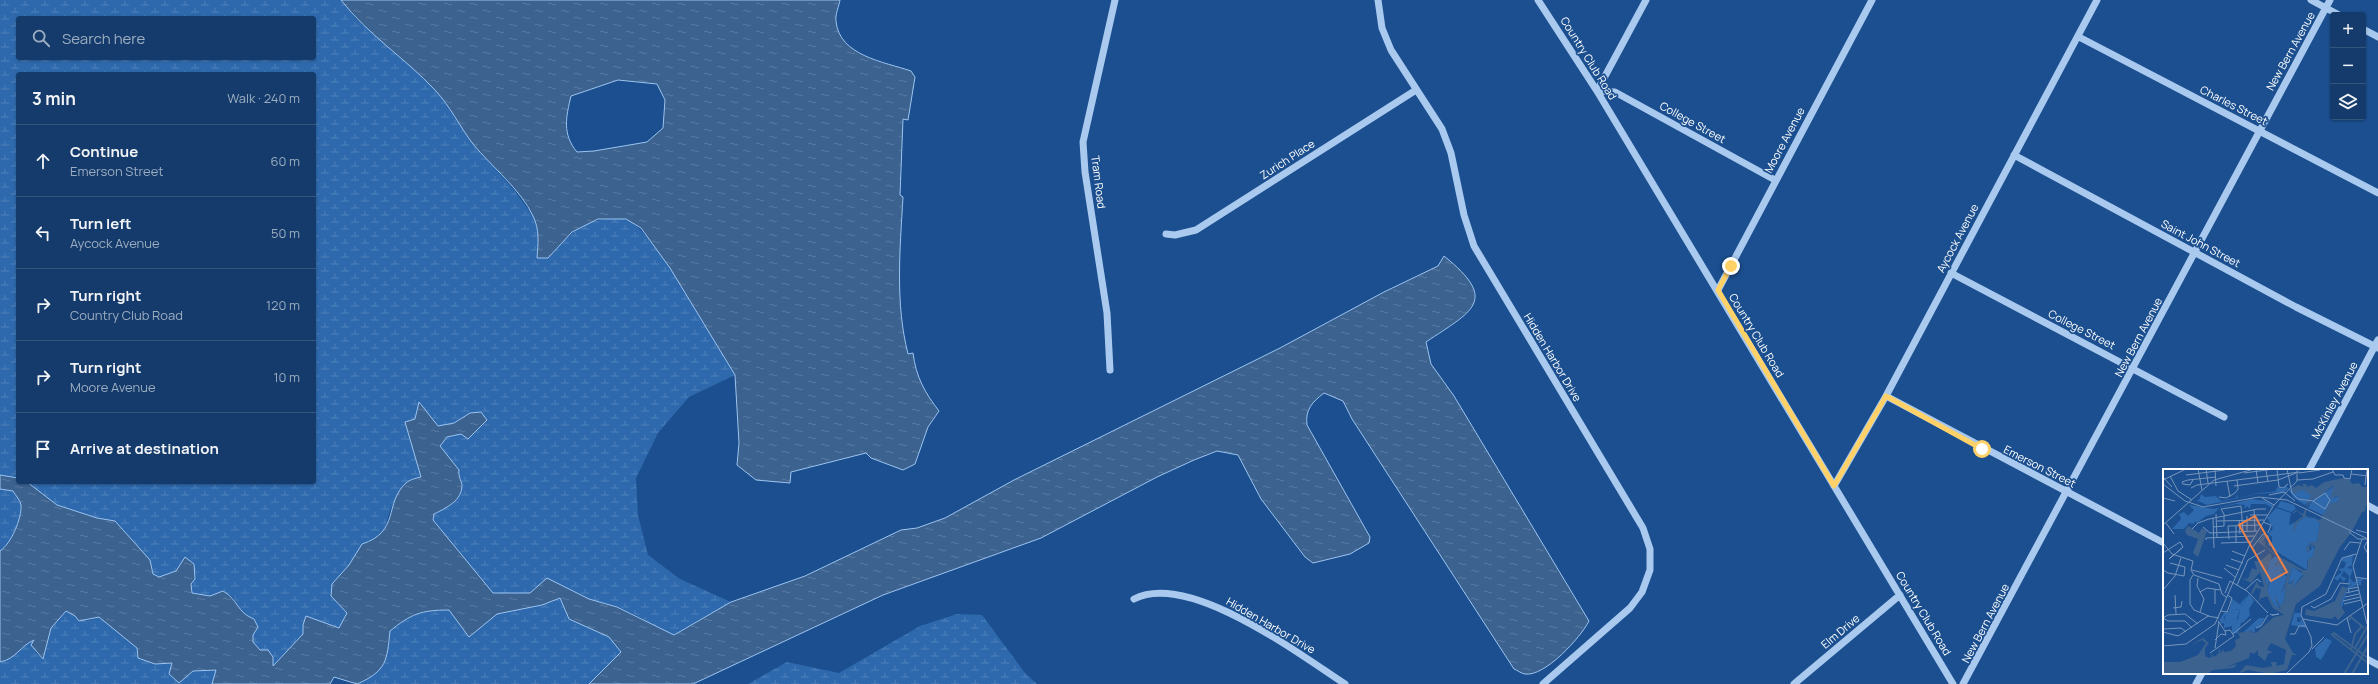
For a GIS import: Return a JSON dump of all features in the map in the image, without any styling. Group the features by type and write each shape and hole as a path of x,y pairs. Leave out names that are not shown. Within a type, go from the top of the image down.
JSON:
{"street":[{"name":"Tram Road","path":"1110,370 1107,313 1085,172 1083,142 1115,0"},
{"name":"Country Club Road","path":"1538,0 1597,91 1718,290 1953,684"},
{"path":"1597,91 1646,0"},
{"name":"Moore Avenue","path":"1718,290 1775,180 1872,0"},
{"name":"Aycock Avenue","path":"1834,486 1886,396 2014,155 2079,37 2097,0"},
{"path":"2311,0 2333,12"},
{"name":"New Bern Avenue","path":"1963,684 2068,492 2196,252 2259,130 2330,0"},
{"name":"Hidden Harbor Drive","path":"1380,2 1382,28 1391,50 1444,135 1474,246 1642,528 1650,548 1650,570 1642,592 1630,608 1543,684"},
{"path":"2366,31 2378,37"},
{"name":"Charles Street","path":"2079,37 2378,193"},
{"name":"Zurich Place","path":"1166,234 1175,235 1196,230 1416,90"},
{"name":"College Street","path":"1597,91 1615,92 1775,180"},
{"name":"Saint John Street","path":"2014,155 2366,344 2377,345"},
{"name":"College Street","path":"1951,273 2134,368 2224,418"},
{"name":"McKinley Avenue","path":"2311,469 2377,345"},
{"name":"Emerson Street","path":"1886,396 2163,542"},
{"path":"2368,506 2378,511"},
{"name":"Hidden Harbor Drive","path":"1134,599 1146,593 1199,599 1226,610 1288,647 1345,684"},
{"name":"Elm Drive","path":"1794,684 1900,595"},
{"path":"2368,659 2378,665"},
{"path":"2196,684 2201,674"}],"green space":[{"path":"0,0 341,0 356,19 397,53 436,90 473,144 514,190 533,216 548,258 568,236 583,226 601,220 627,220 639,228 668,265 700,315 735,375 689,397 658,433 636,478 638,515 648,555 680,579 731,602 673,635 630,612 586,598 524,593 493,593 433,520 434,514 450,506 459,470 440,446 447,437 461,434 468,439 487,421 470,413 454,423 438,426 419,403 415,419 405,422 421,477 396,500 383,531 372,540 362,544 349,565 332,584 331,596 347,613 339,628 306,617 303,625 303,634 273,667 253,642 253,635 258,627 243,614 233,597 223,591 210,596 192,594 190,584 195,579 193,564 159,577 153,574 150,560 115,521 97,518 57,505 30,484 316,484 316,72 16,72 16,478 0,475"},
{"path":"0,489 13,491 19,500 21,510 18,523 12,537 0,551"},
{"path":"560,598 569,619 609,637 621,652 589,684 357,684 374,674 383,663 388,649 390,630 417,614 431,611 449,610 469,637 497,614 542,605"},
{"path":"66,611 87,621 99,617 115,628 155,664 173,663 184,678 193,671 216,670 212,684 0,684 0,662 9,658 30,642 34,640 35,652 43,659 51,628"},
{"path":"957,614 982,615 1025,673 1037,684 748,684 787,662 839,673 920,626"}],"water":[{"path":"341,0 840,0 836,21 839,33 845,42 854,50 865,56 911,71 915,77 908,120 903,119 900,195 903,197 900,276 901,315 908,354 913,353 916,370 922,384 929,398 939,411 928,427 915,464 903,470 871,458 866,453 791,472 790,483 756,480 737,465 739,443 735,375 670,268 641,228 626,219 598,219 572,232 548,258 537,258 537,226 528,206 514,188 473,144 435,90 362,24","holes":["618,80 657,84 665,100 663,128 647,142 594,151 577,152 569,139 566,125 571,96"]},
{"path":"1444,256 1461,271 1471,284 1475,295 1473,304 1467,313 1426,342 1431,364 1454,396 1589,621 1571,646 1562,655 1552,663 1533,673 1524,674 1514,669 1352,419 1343,401 1324,393 1310,407 1307,415 1307,425 1370,537 1369,543 1350,554 1313,563 1305,557 1261,499 1238,455 1217,451 1157,477 1041,538 883,595 693,684 589,684 621,652 609,637 569,619 560,598 542,605 497,614 469,637 449,610 431,611 417,614 390,631 388,650 384,664 374,674 357,684 334,677 330,684 212,684 216,670 193,671 179,683 169,674 172,663 155,664 138,658 137,648 99,617 79,621 75,616 66,611 51,628 43,659 31,645 34,640 10,658 0,662 0,551 12,537 20,517 21,505 13,491 0,489 0,475 16,478 16,484 30,484 57,505 97,518 115,521 150,560 153,574 159,577 176,571 185,557 194,564 195,579 191,584 192,593 210,596 223,591 228,594 244,613 254,619 258,627 253,635 253,642 260,650 268,650 273,657 273,666 303,634 303,625 306,616 339,628 347,613 331,596 332,584 349,565 362,544 374,539 382,532 387,525 399,491 407,482 421,477 405,422 415,419 419,402 438,426 454,423 470,413 481,412 487,420 468,439 461,434 447,437 440,446 459,470 462,485 461,491 456,500 434,514 433,520 493,593 530,593 547,578 589,599 617,607 674,635 731,602 805,576 901,530 917,528 945,518 1014,480 1280,348 1384,292 1438,266"}],"route":[{"path":"1731,266 1718,290 1834,486 1886,396 1898,404 1982,449"}]}
